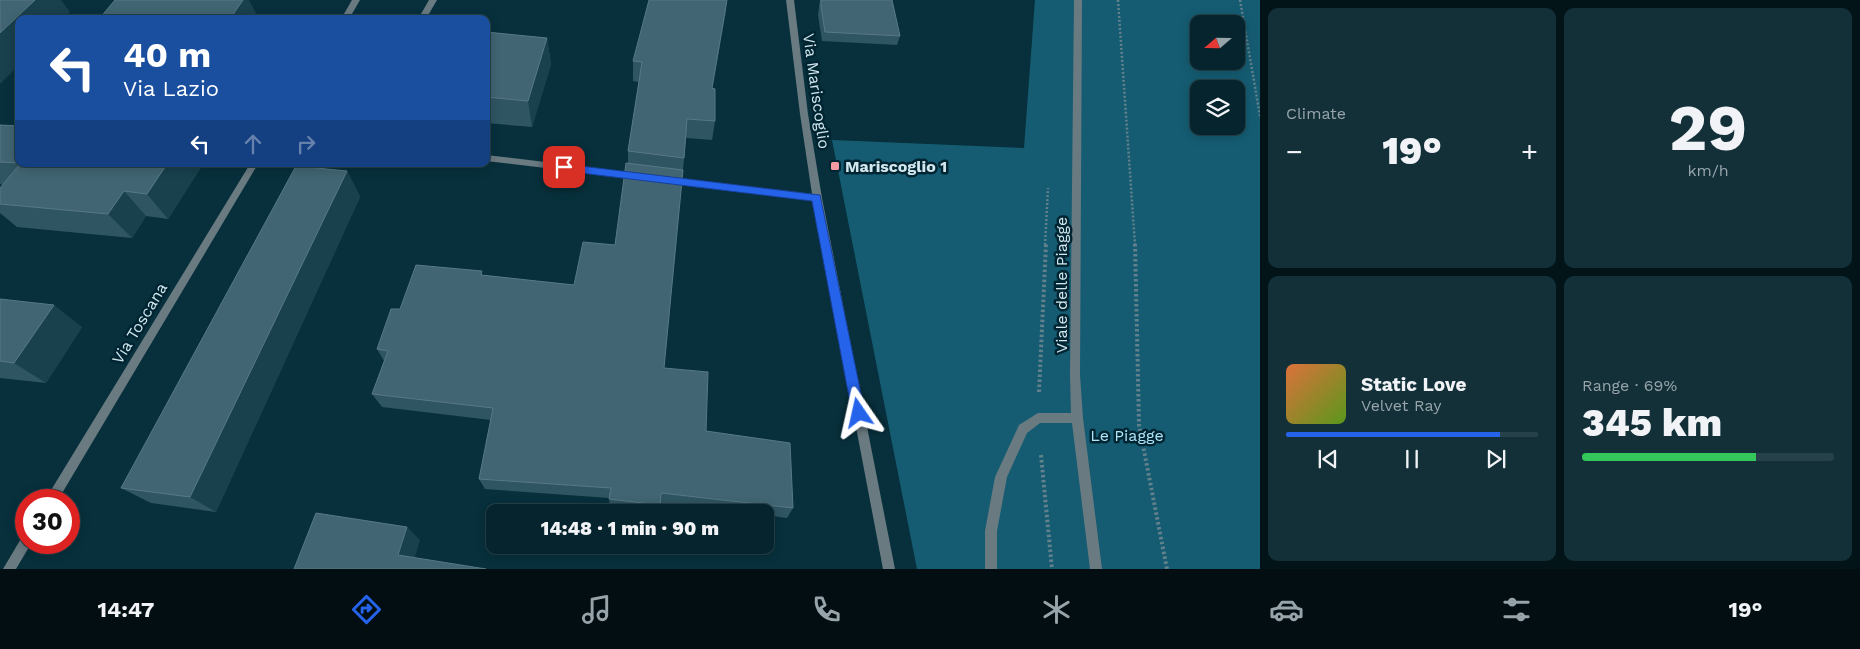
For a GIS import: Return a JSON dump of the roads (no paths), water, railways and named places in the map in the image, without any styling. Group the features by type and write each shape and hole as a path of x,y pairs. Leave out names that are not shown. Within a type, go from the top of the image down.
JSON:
{"street":[{"path":"347,15 356,0"},
{"path":"424,15 433,0"},
{"name":"Via Mariscoglio","path":"790,0 804,114 817,198 890,569"},
{"name":"Viale delle Piagge","path":"1078,0 1075,365 1077,418 1096,569"},
{"path":"490,158 817,198"},
{"name":"Via Toscana","path":"58,489 252,167"},
{"path":"991,569 991,531 1001,477 1023,429 1038,418 1077,418"},
{"path":"9,569 18,554"}],"place":[{"name":"Mariscoglio 1","path":"835,166"}],"park label":[{"name":"Le Piagge","path":"1127,435"}]}
